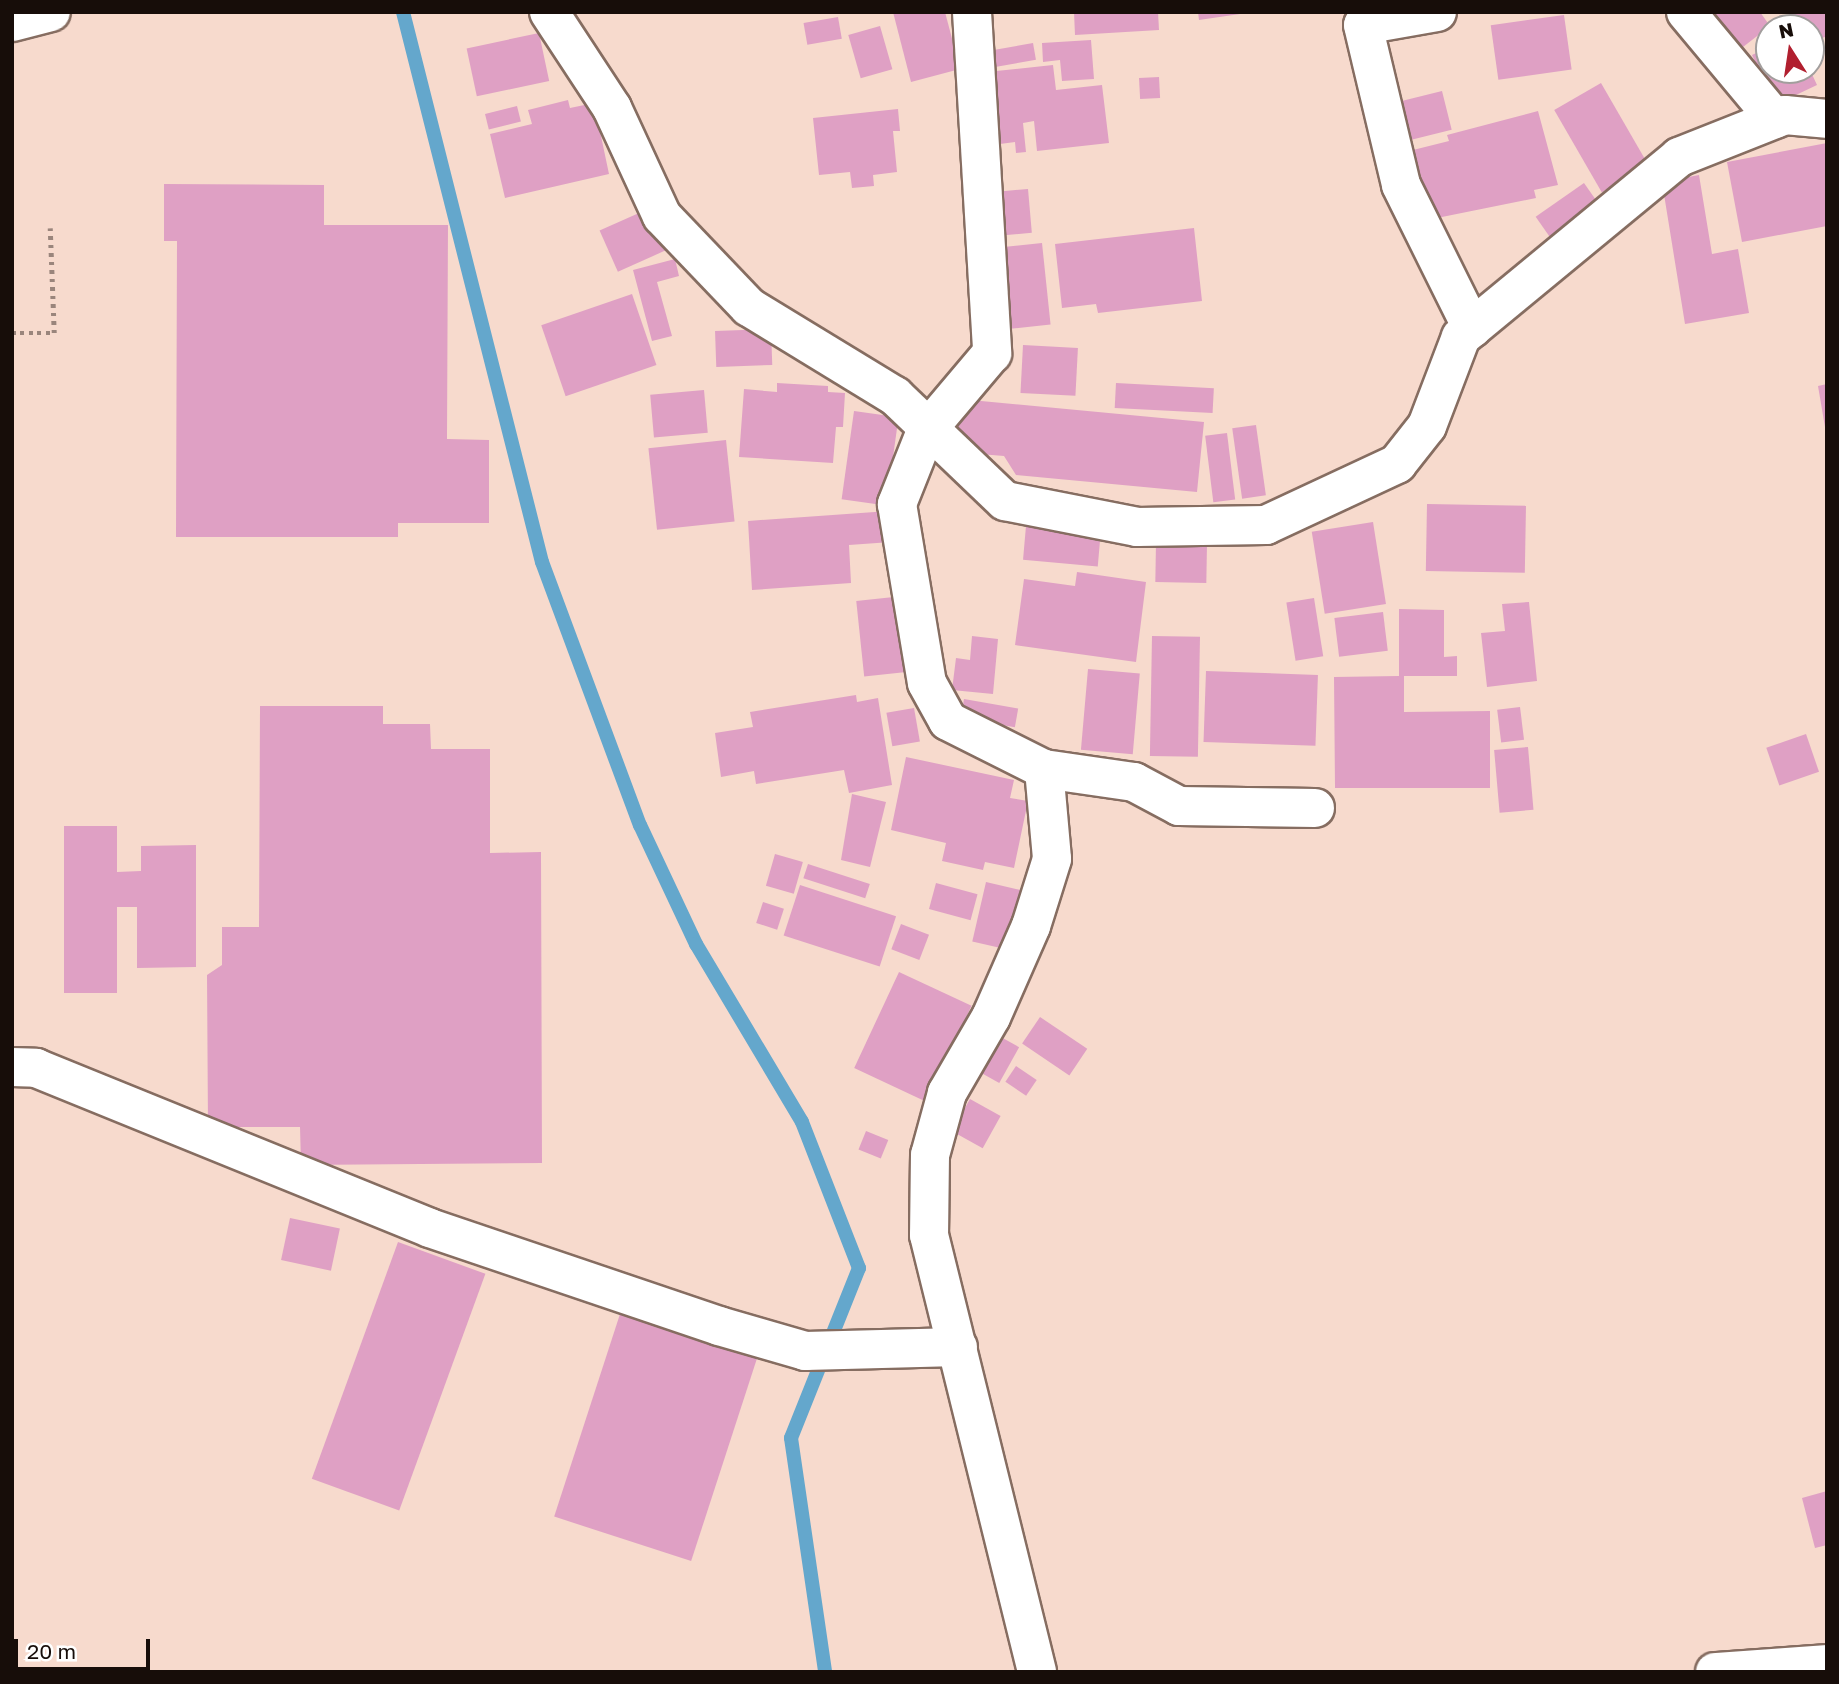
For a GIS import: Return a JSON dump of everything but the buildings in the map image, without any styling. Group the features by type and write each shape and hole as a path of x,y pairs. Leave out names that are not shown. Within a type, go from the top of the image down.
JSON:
{"street":[{"path":"12,22 51,12"},
{"path":"550,12 611,108 662,216 749,307 895,396 926,430 1005,501 1137,527 1266,525 1397,464 1427,426 1461,337 1679,157 1785,115 1827,119"},
{"path":"972,12 992,353 926,430 897,504 927,683 948,721 1044,769 1134,782 1179,806 1315,808"},
{"path":"1437,12 1363,25 1401,185 1472,328"},
{"path":"1686,12 1774,119"},
{"path":"1037,1672 929,1235 930,1155 947,1093 991,1017 1031,926 1052,859 1044,769"},
{"path":"12,1067 36,1069 430,1228 719,1326 821,1351 958,1346"},
{"path":"1714,1672 1827,1664"}],"path":[{"path":"12,333 54,333 50,228"}],"waterway":[{"path":"403,12 542,562 640,825 696,944 802,1122 859,1268 791,1438 825,1672"}]}
